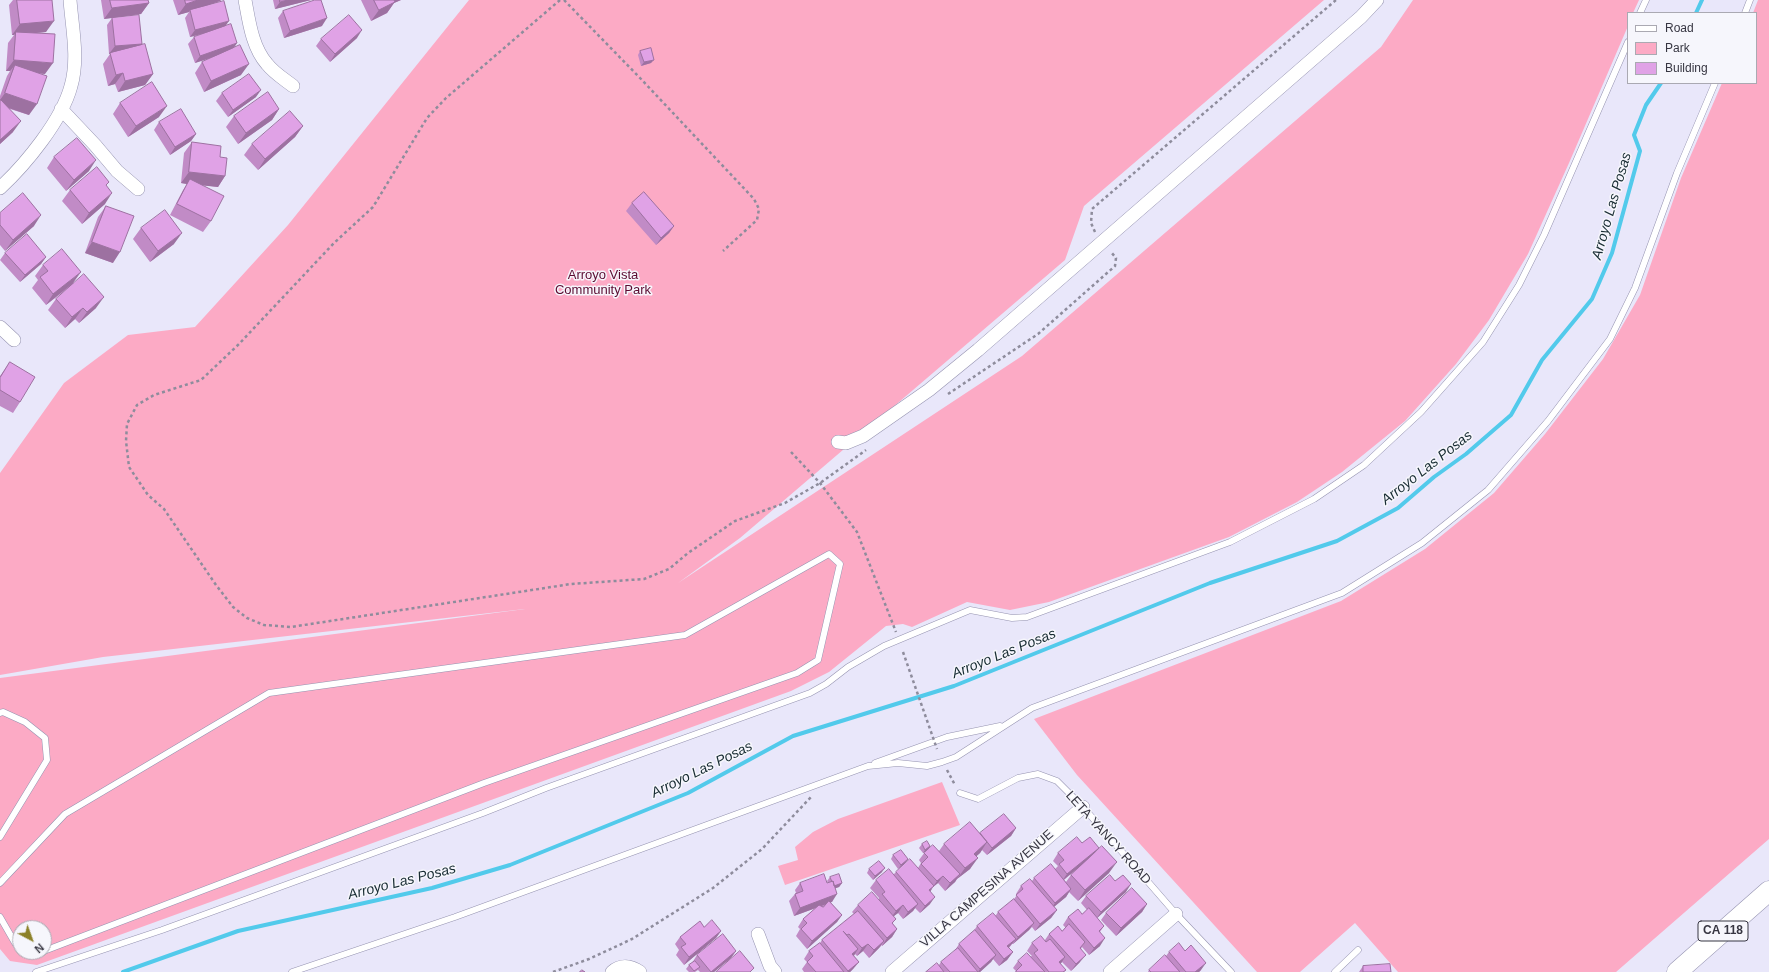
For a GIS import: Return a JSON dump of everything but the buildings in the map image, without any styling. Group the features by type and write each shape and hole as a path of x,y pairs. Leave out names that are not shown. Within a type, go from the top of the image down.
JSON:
{"main road":[{"name":"CA 118","path":"1677,972 1769,891"}],"street":[{"path":"0,188 32,154 61,109 71,86 73,73 73,35 70,0"},
{"path":"245,0 251,28 261,56 272,69 293,86"},
{"path":"838,442 846,443 863,436 929,390 978,350 1361,17 1377,0"},
{"path":"61,109 117,171 138,189"},
{"path":"0,327 14,340"},
{"name":"VILLA CAMPESINA AVENUE","path":"892,972 1083,806"},
{"path":"1110,972 1176,914"},
{"path":"758,934 770,966 775,972"},
{"path":"612,972 617,968 628,966 640,972"}],"lane":[{"path":"1640,12 1646,0"},
{"path":"1745,12 1750,0"},
{"path":"36,972 162,930 810,692 820,688 848,667 899,639 970,610 1012,618 1027,617 1230,542 1314,499 1364,465 1421,412 1483,342 1519,285 1544,235 1627,44"},
{"path":"868,766 898,763 927,766 942,762 956,756 1032,708 1342,593 1422,543 1488,490 1548,421 1610,339 1635,288 1677,172 1715,84"},
{"path":"0,883 65,814 270,693 685,635 829,554 840,564 818,660 797,673 484,783 52,948"},
{"path":"0,713 3,712 25,722 45,738 47,760 0,838"},
{"path":"292,972 455,917 947,736 1003,726"},
{"name":"LETA YANCY ROAD","path":"960,793 978,799 1018,778 1038,774 1057,782 1083,806 1176,914 1231,972"},
{"path":"0,917 12,939"},
{"path":"1335,972 1358,950"}],"path":[{"path":"560,0 446,98 428,118 373,207 334,243 239,344 201,380 154,394 137,405 127,424 126,441 129,467 148,495 164,509 216,585 233,607 248,618 264,625 291,627 571,584 644,579 669,569 688,553 735,521 785,503 820,483"},
{"path":"564,0 754,199 759,209 757,220 723,251"},
{"path":"791,452 820,483 857,532 899,639 937,749"},
{"path":"553,972 590,959 632,939 713,888 762,849 827,781"}],"green space":[{"name":"Arroyo Vista Community Park","path":"469,0 1324,0 1084,206 1065,260 740,538 678,583 1022,356 1381,47 1413,0 1639,0 1633,12 1627,12 1627,28 1528,254 1489,320 1456,364 1405,421 1342,472 1297,502 1229,537 1049,602 1010,610 967,602 912,627 903,624 886,626 829,672 791,691 52,960 52,920 12,920 12,960 51,960 37,965 10,961 0,949 0,678 525,609 103,657 0,675 0,473 64,383 128,335 195,327 288,225"},
{"path":"1758,0 1769,0 1769,839 1616,972 1398,972 1355,923 1300,972 1257,972 1077,775 1034,719 1341,601 1425,549 1494,493 1545,434 1603,359 1640,295 1681,178 1722,84 1757,84 1757,12 1753,12"},
{"path":"942,782 960,825 785,885 778,866 798,860 795,847 813,832 838,819"}],"waterway":[{"name":"Arroyo Las Posas","path":"1696,12 1702,0"},
{"name":"Arroyo Las Posas","path":"123,972 238,931 432,888 510,865 688,793 793,736 954,686 1210,583 1337,541 1398,508 1434,477 1466,454 1511,415 1542,360 1592,299 1612,253 1640,151 1634,135 1646,105 1660,84"}]}
